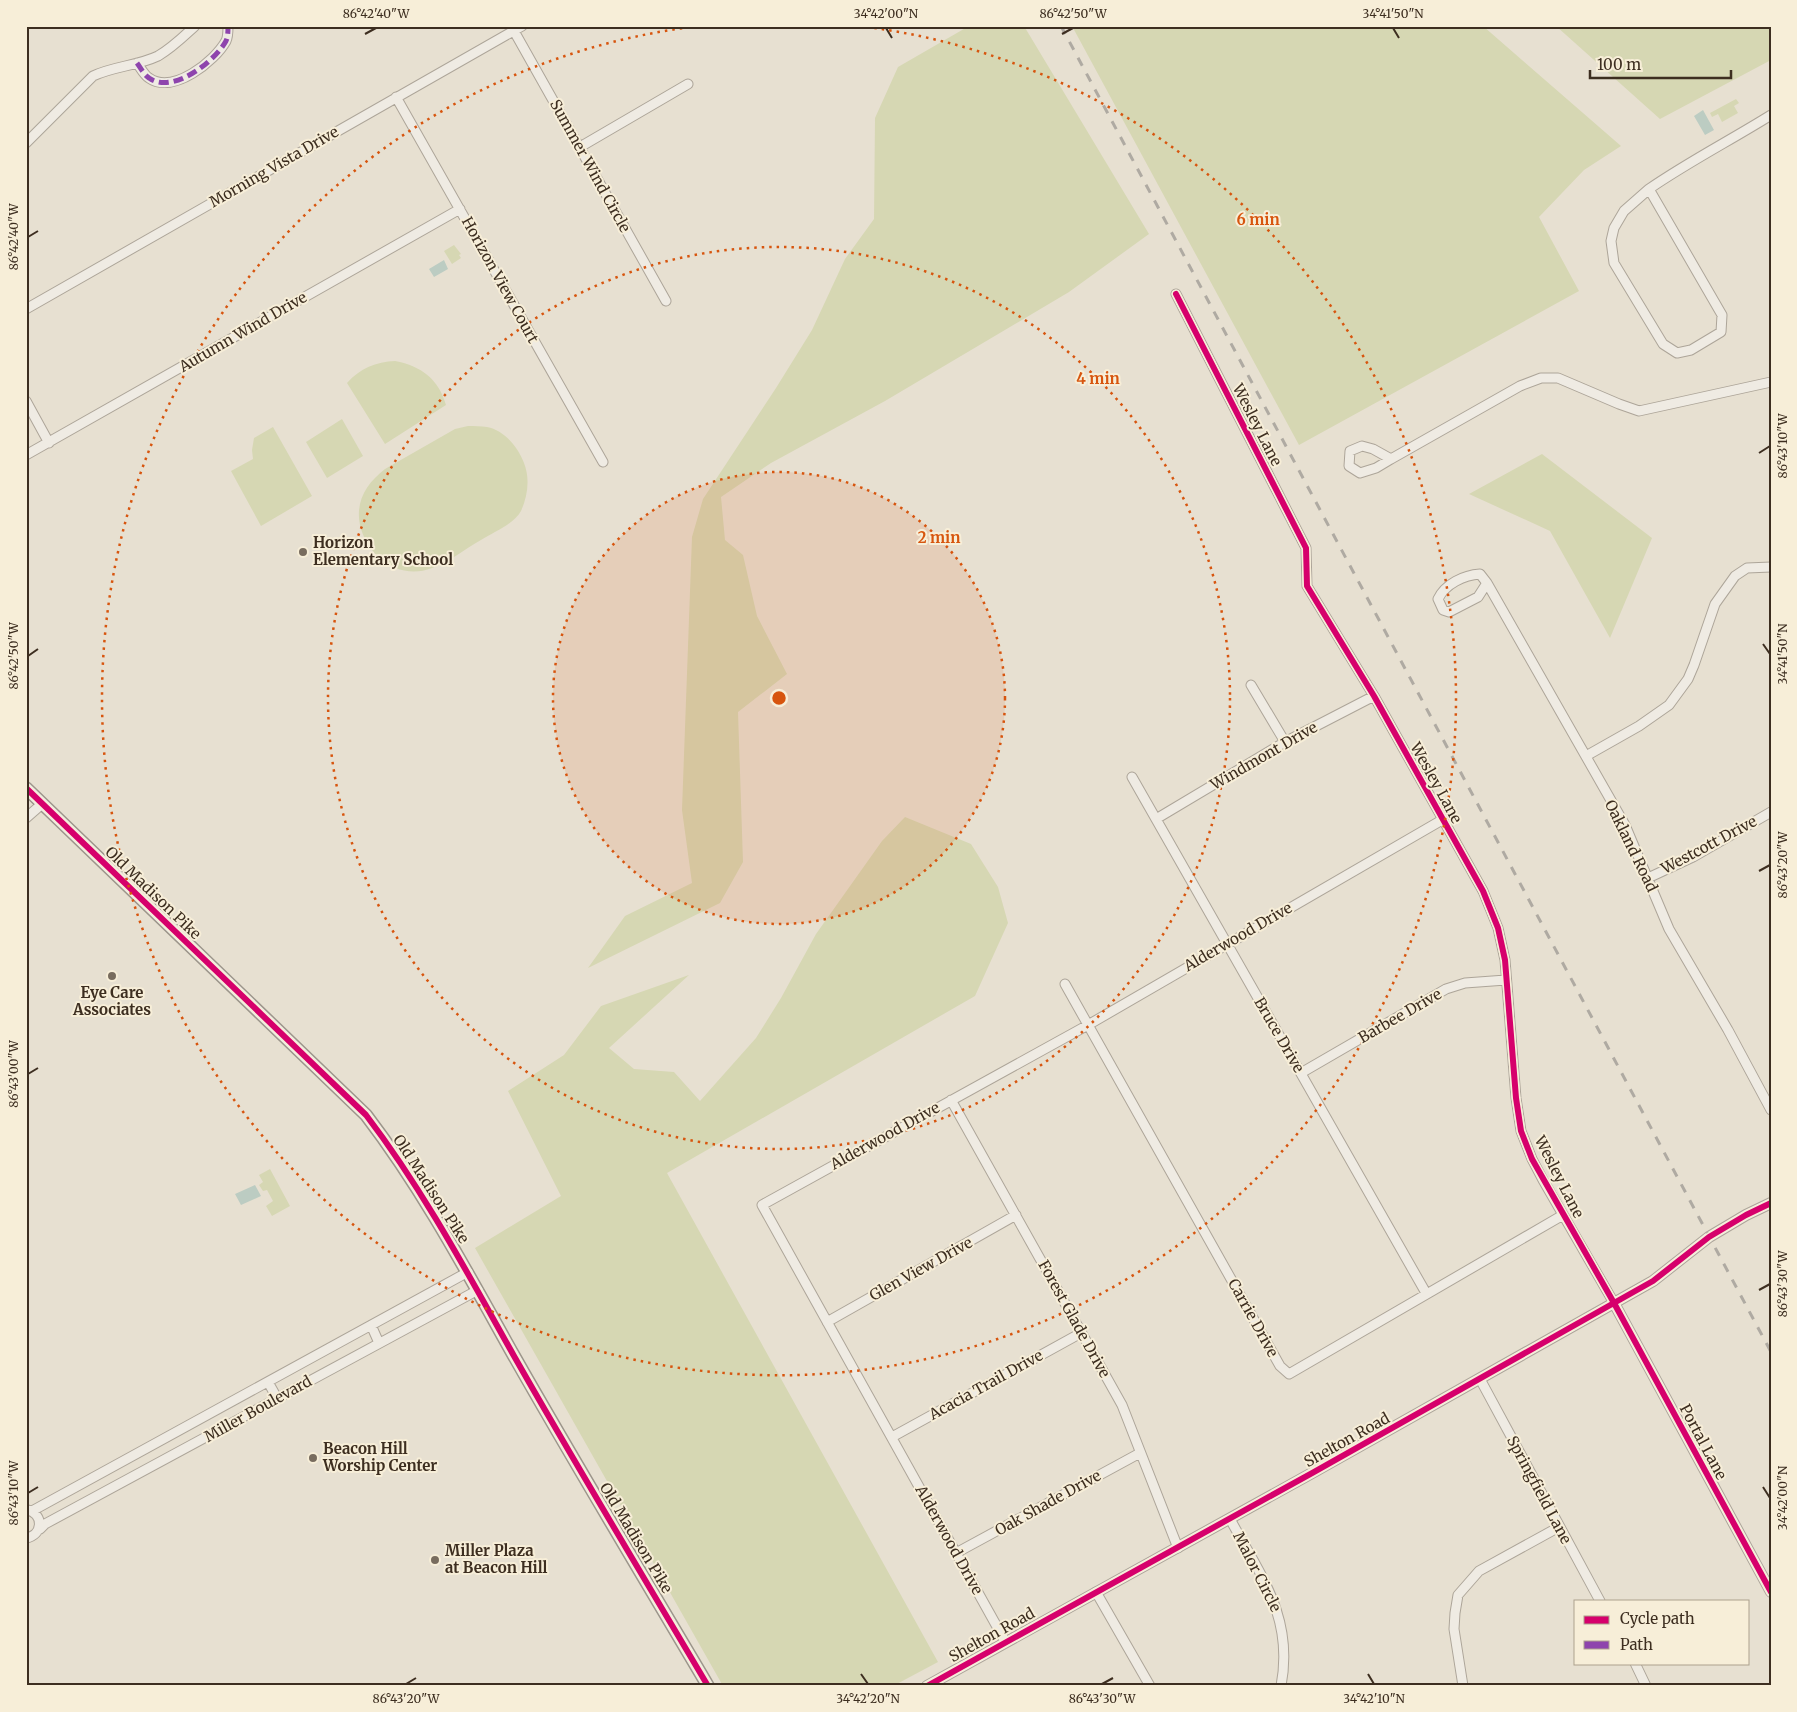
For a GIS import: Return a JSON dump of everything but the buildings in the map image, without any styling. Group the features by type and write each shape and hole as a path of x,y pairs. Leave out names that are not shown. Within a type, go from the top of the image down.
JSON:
{"main road":[{"name":"Old Madison Pike","path":"26,788 366,1115 423,1196 708,1686"}],"street":[{"path":"26,143 93,76 157,56 174,45 195,26"},
{"path":"137,63 149,78 160,82 178,81 192,75 209,62 227,40 228,26"},
{"name":"Morning Vista Drive","path":"26,309 518,29"},
{"name":"Summer Wind Circle","path":"518,29 580,147 666,301"},
{"path":"580,147 688,84"},
{"name":"Horizon View Court","path":"396,97 603,462"},
{"path":"1649,189 1722,315 1721,332 1691,350 1676,353 1663,344 1614,263 1611,242 1614,228 1624,211 1649,189 1683,166 1738,136 1771,114"},
{"name":"Autumn Wind Drive","path":"26,455 460,209"},
{"name":"Wesley Lane","path":"1176,294 1306,548 1307,586 1374,696 1483,891 1498,928 1505,960 1516,1098 1521,1131 1532,1159 1614,1303"},
{"path":"1391,459 1520,386 1541,378 1558,378 1639,411 1771,382"},
{"path":"26,401 49,443"},
{"path":"1586,756 1639,726 1669,705 1688,679 1714,604 1734,576 1747,568 1771,567"},
{"path":"1480,574 1487,583 1478,597 1466,604 1448,612 1440,606 1438,599 1441,592 1469,575 1480,574"},
{"name":"Oakland Road","path":"1487,583 1625,825 1670,929 1771,1110"},
{"path":"1251,686 1285,742"},
{"name":"Windmont Drive","path":"1156,819 1285,742 1374,696"},
{"name":"Bruce Drive","path":"1132,777 1426,1293"},
{"path":"26,818 42,804"},
{"name":"Westcott Drive","path":"1648,878 1693,857 1771,812"},
{"name":"Alderwood Drive","path":"1006,1641 762,1205 1088,1025 1442,820"},
{"name":"Barbee Drive","path":"1301,1074 1446,989 1465,983 1506,980"},
{"name":"Carrie Drive","path":"1066,984 1280,1366 1289,1374 1563,1215"},
{"name":"Forest Glade Drive","path":"951,1100 1122,1405 1178,1548"},
{"name":"Shelton Road","path":"927,1686 945,1681 1006,1641 1178,1548 1653,1281 1709,1237 1771,1203"},
{"name":"Glen View Drive","path":"827,1322 1016,1215"},
{"name":"Miller Boulevard","path":"29,1510 468,1272"},
{"name":"Miller Boulevard","path":"28,1540 45,1524 478,1290"},
{"name":"Portal Lane","path":"1614,1303 1771,1592"},
{"path":"371,1325 379,1343"},
{"name":"Acacia Trail Drive","path":"892,1437 1081,1333"},
{"name":"Springfield Lane","path":"1480,1379 1599,1600"},
{"path":"268,1382 277,1398"},
{"name":"Oak Shade Drive","path":"956,1554 1140,1453"},
{"path":"29,1510 39,1518 40,1528"},
{"name":"Malor Circle","path":"1230,1519 1268,1589 1279,1616 1285,1645 1281,1686"},
{"path":"1463,1686 1454,1629 1454,1613 1458,1595 1479,1572 1559,1527"},
{"path":"1096,1592 1150,1686"},
{"path":"1635,1664 1646,1686"}],"green space":[{"path":"969,26 1024,26 1149,234 1069,292 885,401 771,463 721,497 725,540 743,555 757,616 787,674 738,712 743,862 720,903 588,968 625,916 692,883 682,810 692,537 703,499 812,330 845,259 874,219 875,118 898,67"},
{"path":"1072,26 1483,26 1621,146 1584,170 1539,217 1579,291 1299,445"},
{"path":"1556,26 1771,26 1771,60 1660,119"},
{"path":"1736,99 1739,103 1734,106 1738,113 1722,122 1718,114 1712,117 1710,113"},
{"path":"454,245 461,254 459,255 461,258 452,264 444,251"},
{"path":"395,361 413,366 434,381 446,405 385,444 347,383 357,373 369,367"},
{"path":"342,419 363,456 327,478 306,442"},
{"path":"468,426 487,427 505,435 518,451 526,469 528,481 527,493 521,511 514,520 451,559 432,568 408,571 386,563 370,547 360,525 359,508 364,493 373,480 385,469 455,429"},
{"path":"273,427 312,496 261,526 231,471 253,459 254,438"},
{"path":"1542,454 1652,538 1610,638 1550,531 1469,494"},
{"path":"905,817 971,844 998,887 1008,923 975,996 667,1173 938,1662 893,1686 723,1686 475,1248 561,1196 508,1091 564,1055 601,1006 689,975 609,1048 634,1069 674,1072 700,1101 756,1038 781,998 816,934 882,841"},
{"path":"270,1169 290,1206 272,1216 266,1206 273,1201 267,1190 263,1191 259,1185 263,1182 259,1175"}],"shaded area":[{"path":"1703,110 1714,130 1705,135 1694,116"},
{"path":"444,260 448,269 434,277 429,269"},
{"path":"255,1185 261,1196 241,1205 235,1194"}],"railway":[{"path":"1061,26 1771,1352"}],"marked path":[{"path":"137,63 147,77 159,82 181,79 203,66 221,49 227,39 228,26"}],"cycle path":[{"path":"1176,294 1306,548 1307,586 1374,696 1483,891 1498,928 1505,960 1516,1098 1521,1131 1532,1159 1614,1303 1771,1592"},
{"path":"26,788 366,1115 407,1173 444,1233 562,1439 708,1686"},
{"path":"927,1686 1312,1473 1653,1281 1709,1237 1771,1203"}],"place":[{"name":"Horizon Elementary School","path":"303,552"},
{"name":"Eye Care Associates","path":"112,976"},
{"name":"Beacon Hill Worship Center","path":"313,1458"},
{"name":"Miller Plaza at Beacon Hill","path":"435,1560"}]}
